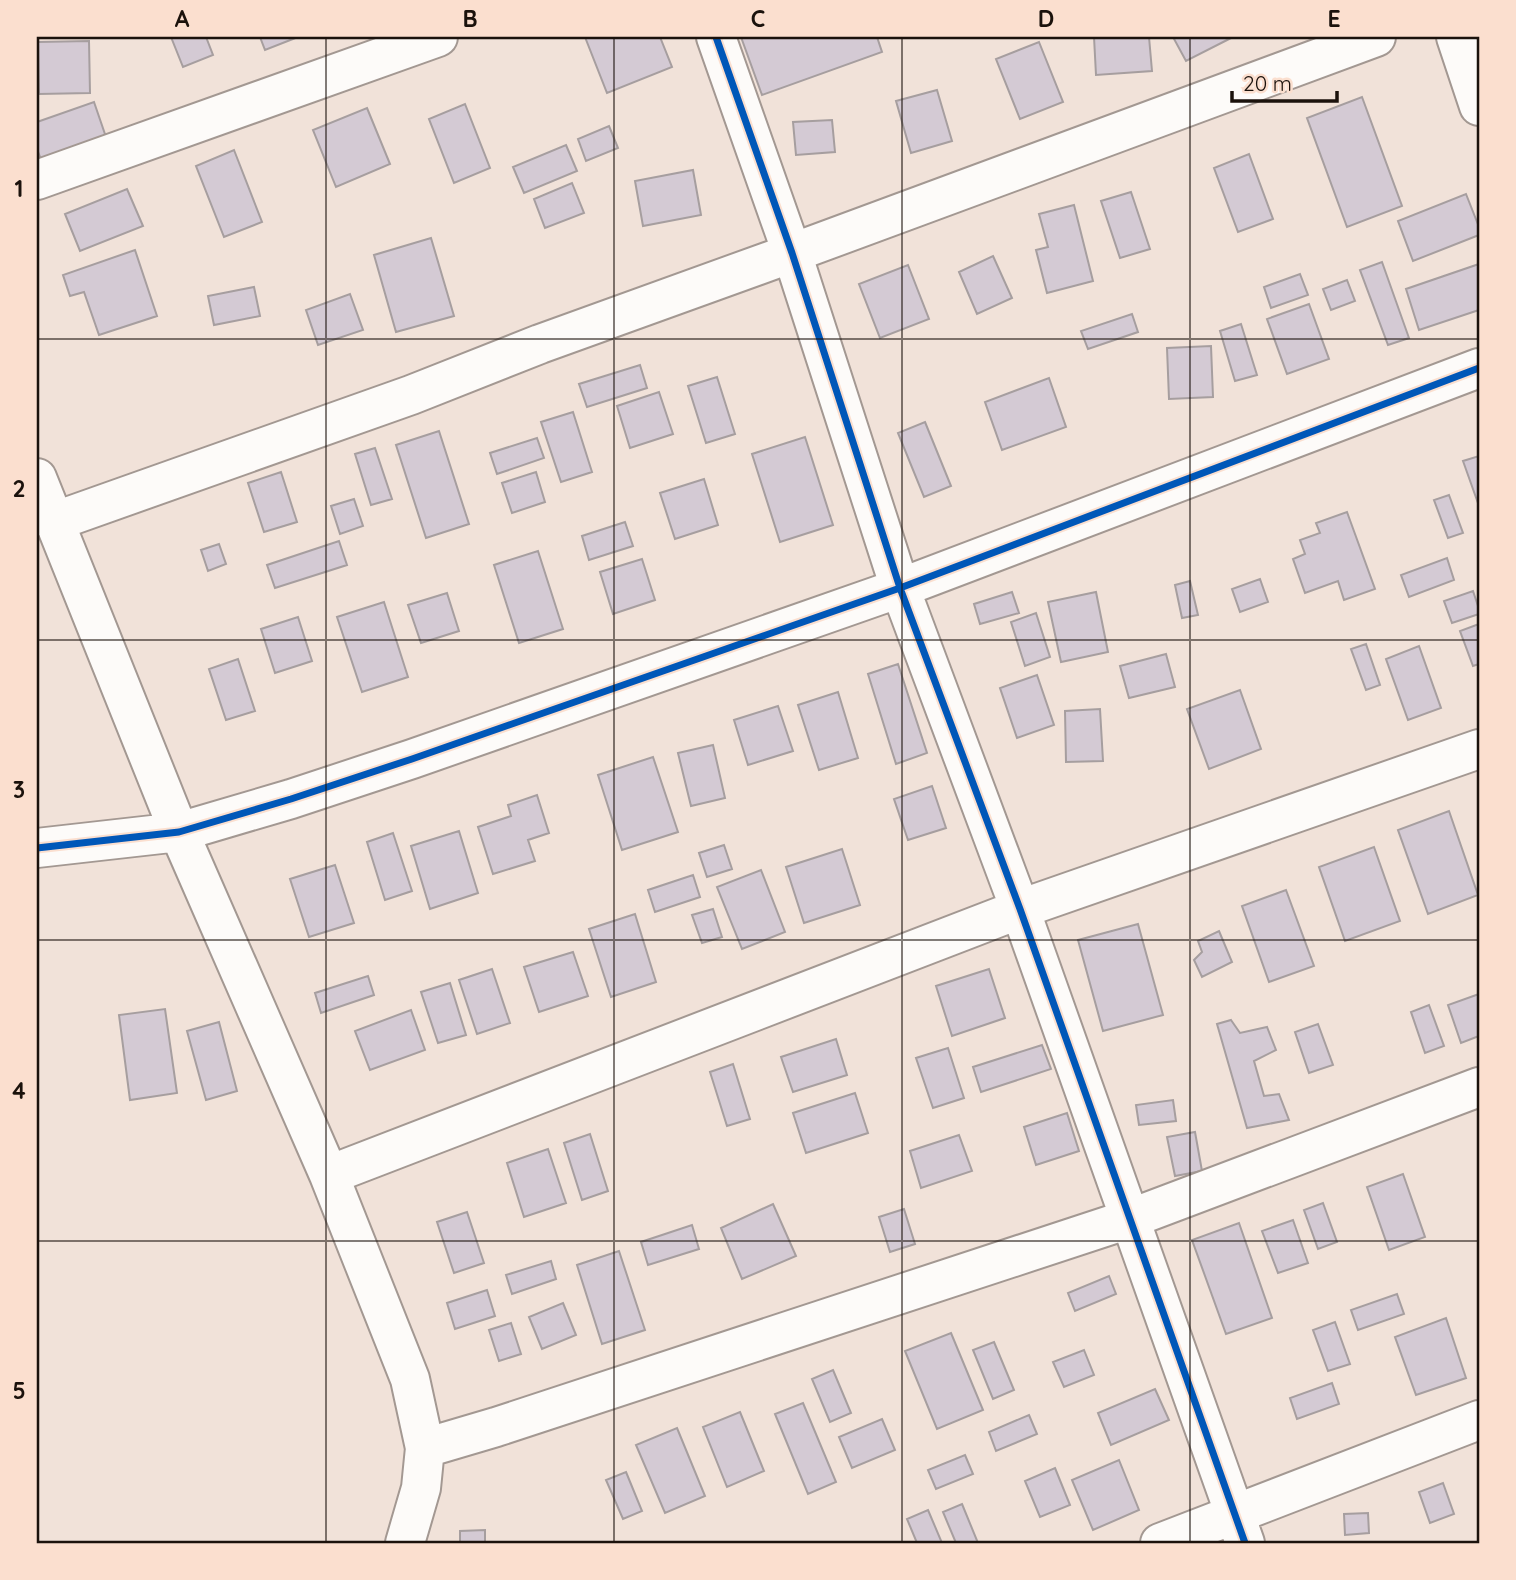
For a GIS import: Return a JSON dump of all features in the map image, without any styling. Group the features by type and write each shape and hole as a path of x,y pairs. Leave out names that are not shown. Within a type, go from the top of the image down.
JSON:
{"street":[{"path":"37,180 438,37"},
{"path":"716,37 792,253 900,588 1020,909 1239,1529"},
{"path":"53,522 398,400 540,344 1376,37"},
{"path":"1456,37 1479,106"},
{"path":"37,848 179,832 412,759 900,588 1479,368"},
{"path":"37,478 179,832 329,1175 410,1379 425,1448 421,1488 405,1543"},
{"path":"329,1175 1020,909 1479,749"},
{"path":"425,1448 1129,1219 1479,1087"},
{"path":"1160,1543 1239,1529 1479,1420"}],"building":[{"path":"171,37 206,37 213,55 183,67"},
{"path":"260,37 298,37 265,50"},
{"path":"585,37 660,37 672,67 607,93"},
{"path":"741,37 877,37 882,52 762,95"},
{"path":"1094,37 1149,37 1152,71 1096,75"},
{"path":"1173,37 1233,37 1186,61"},
{"path":"89,41 90,93 39,94 38,42"},
{"path":"1039,42 1063,102 1020,119 996,59"},
{"path":"937,90 952,141 911,153 896,101"},
{"path":"1362,97 1402,206 1347,227 1307,118"},
{"path":"94,102 108,143 44,167 37,149 37,122"},
{"path":"465,104 490,168 454,183 429,119"},
{"path":"367,108 390,164 336,187 313,130"},
{"path":"832,120 835,152 796,155 793,122"},
{"path":"609,126 618,148 586,161 578,139"},
{"path":"566,145 577,171 524,193 513,167"},
{"path":"234,150 262,222 224,237 196,166"},
{"path":"1249,154 1273,219 1238,232 1214,168"},
{"path":"693,170 701,215 643,226 635,181"},
{"path":"572,183 584,213 545,228 534,199"},
{"path":"127,189 143,226 80,251 65,214"},
{"path":"1131,192 1150,249 1120,258 1101,201"},
{"path":"1466,194 1479,227 1479,235 1413,261 1398,221"},
{"path":"1074,205 1093,281 1047,293 1036,250 1048,247 1039,214"},
{"path":"431,238 454,316 396,332 374,255"},
{"path":"135,250 157,316 99,335 84,292 70,296 63,275"},
{"path":"993,256 1012,298 977,314 959,272"},
{"path":"1382,262 1409,338 1388,345 1360,270"},
{"path":"1479,264 1479,310 1419,330 1406,289"},
{"path":"908,265 929,319 880,338 859,284"},
{"path":"1300,274 1308,295 1271,308 1264,287"},
{"path":"1347,280 1355,301 1331,310 1323,289"},
{"path":"254,287 260,316 214,325 208,296"},
{"path":"350,294 363,330 318,345 306,310"},
{"path":"1309,304 1329,359 1287,374 1267,319"},
{"path":"1132,314 1138,332 1088,349 1081,331"},
{"path":"1241,324 1257,375 1235,381 1220,331"},
{"path":"1211,346 1213,397 1169,399 1167,348"},
{"path":"640,365 647,388 587,407 579,384"},
{"path":"717,377 735,434 706,443 688,386"},
{"path":"1049,378 1066,427 1002,450 985,402"},
{"path":"659,392 673,434 630,448 617,406"},
{"path":"573,412 592,472 561,482 541,422"},
{"path":"925,422 951,486 924,497 898,433"},
{"path":"439,431 469,524 426,538 396,445"},
{"path":"805,437 833,525 780,542 752,454"},
{"path":"537,438 544,458 497,474 490,453"},
{"path":"375,448 392,499 371,505 355,454"},
{"path":"1479,456 1479,506 1463,461"},
{"path":"281,472 297,522 264,532 248,483"},
{"path":"536,472 545,502 512,513 502,483"},
{"path":"704,479 718,525 675,539 660,493"},
{"path":"1449,495 1463,533 1448,538 1434,500"},
{"path":"354,499 363,526 340,534 331,506"},
{"path":"1347,512 1375,589 1344,600 1338,581 1305,593 1293,559 1305,554 1300,540 1320,533 1316,523"},
{"path":"625,522 633,546 589,560 582,536"},
{"path":"339,541 347,565 275,588 267,565"},
{"path":"219,544 226,564 208,571 201,550"},
{"path":"538,551 563,629 519,643 494,565"},
{"path":"1447,558 1454,580 1409,597 1401,575"},
{"path":"642,559 655,600 613,614 600,572"},
{"path":"1260,579 1268,602 1240,612 1232,589"},
{"path":"1190,581 1198,615 1182,618 1175,585"},
{"path":"1473,591 1479,614 1452,623 1444,601"},
{"path":"1012,592 1019,613 980,624 974,604"},
{"path":"1096,592 1108,652 1061,662 1048,602"},
{"path":"447,593 459,631 421,643 408,605"},
{"path":"384,602 408,677 362,692 337,617"},
{"path":"1036,613 1050,657 1025,666 1011,622"},
{"path":"298,617 312,661 275,673 261,629"},
{"path":"1479,624 1479,664 1473,666 1460,631"},
{"path":"1366,644 1380,685 1366,690 1351,649"},
{"path":"1419,646 1441,708 1408,720 1386,659"},
{"path":"1166,654 1175,687 1129,698 1120,666"},
{"path":"238,659 255,711 226,720 209,669"},
{"path":"898,664 927,753 896,764 868,674"},
{"path":"1037,675 1054,725 1017,738 1000,688"},
{"path":"1240,690 1261,749 1209,769 1187,709"},
{"path":"838,692 858,758 819,770 798,705"},
{"path":"778,706 793,751 748,765 734,720"},
{"path":"1100,709 1103,761 1066,762 1065,711"},
{"path":"713,745 725,798 691,806 678,753"},
{"path":"653,757 678,832 622,850 598,775"},
{"path":"932,786 946,828 908,840 894,799"},
{"path":"537,795 549,833 528,840 535,861 493,874 478,827 511,816 508,805"},
{"path":"1449,811 1478,895 1428,914 1398,830"},
{"path":"459,831 478,893 430,909 411,846"},
{"path":"393,833 412,891 385,900 367,842"},
{"path":"724,845 732,869 707,877 699,853"},
{"path":"1374,847 1400,921 1345,941 1319,867"},
{"path":"842,849 860,905 804,923 786,867"},
{"path":"335,865 354,923 309,937 290,879"},
{"path":"761,870 785,932 742,949 717,887"},
{"path":"693,875 700,897 655,912 648,890"},
{"path":"1286,890 1314,966 1269,982 1242,906"},
{"path":"713,909 722,937 702,943 692,915"},
{"path":"635,914 656,982 611,997 589,929"},
{"path":"1138,924 1163,1015 1103,1031 1078,940"},
{"path":"1219,931 1232,962 1202,977 1194,960 1202,952 1198,941"},
{"path":"573,952 588,996 539,1012 524,967"},
{"path":"492,969 510,1023 477,1034 459,980"},
{"path":"989,969 1005,1018 952,1036 936,986"},
{"path":"368,976 374,995 321,1013 315,993"},
{"path":"450,983 466,1035 438,1043 421,992"},
{"path":"1479,994 1479,1036 1461,1043 1448,1005"},
{"path":"1429,1005 1444,1046 1425,1053 1411,1012"},
{"path":"165,1009 177,1093 130,1100 119,1015"},
{"path":"411,1010 425,1050 370,1070 355,1031"},
{"path":"1231,1020 1240,1033 1267,1027 1276,1050 1254,1061 1264,1096 1279,1094 1289,1120 1247,1128 1217,1024"},
{"path":"219,1022 237,1091 206,1100 187,1031"},
{"path":"1318,1024 1333,1065 1309,1073 1295,1032"},
{"path":"836,1039 847,1075 793,1092 781,1057"},
{"path":"1042,1045 1051,1069 981,1092 973,1067"},
{"path":"948,1048 964,1098 933,1108 916,1058"},
{"path":"733,1064 750,1119 727,1126 710,1072"},
{"path":"855,1093 868,1133 806,1153 793,1113"},
{"path":"1173,1100 1176,1121 1139,1125 1136,1105"},
{"path":"1067,1113 1079,1151 1036,1165 1024,1127"},
{"path":"1195,1132 1202,1171 1175,1176 1167,1137"},
{"path":"590,1134 608,1191 582,1200 564,1143"},
{"path":"959,1135 972,1171 921,1188 910,1151"},
{"path":"548,1149 566,1203 524,1217 507,1163"},
{"path":"1403,1174 1425,1237 1389,1250 1367,1187"},
{"path":"1323,1203 1337,1242 1318,1249 1304,1210"},
{"path":"773,1204 796,1256 742,1279 721,1228"},
{"path":"904,1209 915,1244 890,1252 879,1217"},
{"path":"467,1212 484,1263 454,1273 437,1222"},
{"path":"1293,1220 1308,1263 1278,1273 1262,1231"},
{"path":"1239,1223 1272,1318 1226,1334 1192,1240"},
{"path":"692,1225 699,1249 648,1265 641,1242"},
{"path":"619,1251 645,1330 602,1344 577,1265"},
{"path":"551,1261 556,1279 512,1294 506,1275"},
{"path":"1109,1276 1116,1294 1075,1311 1068,1293"},
{"path":"487,1290 495,1316 455,1329 447,1303"},
{"path":"1397,1294 1404,1314 1358,1330 1351,1310"},
{"path":"563,1303 576,1335 542,1349 529,1317"},
{"path":"1446,1318 1466,1378 1416,1395 1395,1337"},
{"path":"1335,1322 1350,1364 1328,1371 1313,1330"},
{"path":"511,1323 521,1354 499,1361 489,1330"},
{"path":"951,1333 983,1410 937,1429 905,1351"},
{"path":"994,1342 1014,1390 993,1399 973,1350"},
{"path":"1084,1350 1094,1375 1064,1387 1053,1362"},
{"path":"833,1370 851,1413 830,1422 812,1379"},
{"path":"1332,1383 1339,1404 1297,1419 1290,1398"},
{"path":"1155,1389 1169,1420 1111,1445 1098,1413"},
{"path":"803,1403 836,1482 808,1494 775,1414"},
{"path":"740,1412 764,1471 727,1487 703,1427"},
{"path":"1029,1415 1037,1434 996,1451 989,1432"},
{"path":"882,1419 895,1450 852,1468 839,1437"},
{"path":"677,1428 705,1496 665,1513 636,1445"},
{"path":"965,1455 973,1474 936,1489 928,1470"},
{"path":"1119,1460 1139,1510 1093,1530 1072,1480"},
{"path":"1055,1468 1070,1505 1040,1517 1025,1481"},
{"path":"626,1472 642,1511 623,1519 606,1480"},
{"path":"1443,1483 1454,1514 1430,1523 1419,1492"},
{"path":"962,1504 978,1543 956,1543 943,1512"},
{"path":"928,1510 942,1543 917,1543 907,1519"},
{"path":"1368,1513 1369,1533 1345,1535 1344,1514"},
{"path":"485,1530 485,1543 460,1543 460,1531"}],"cycle path":[{"path":"716,37 792,253 900,588 1020,909 1245,1543"},
{"path":"37,848 179,832 412,759 900,588 1479,368"}]}
